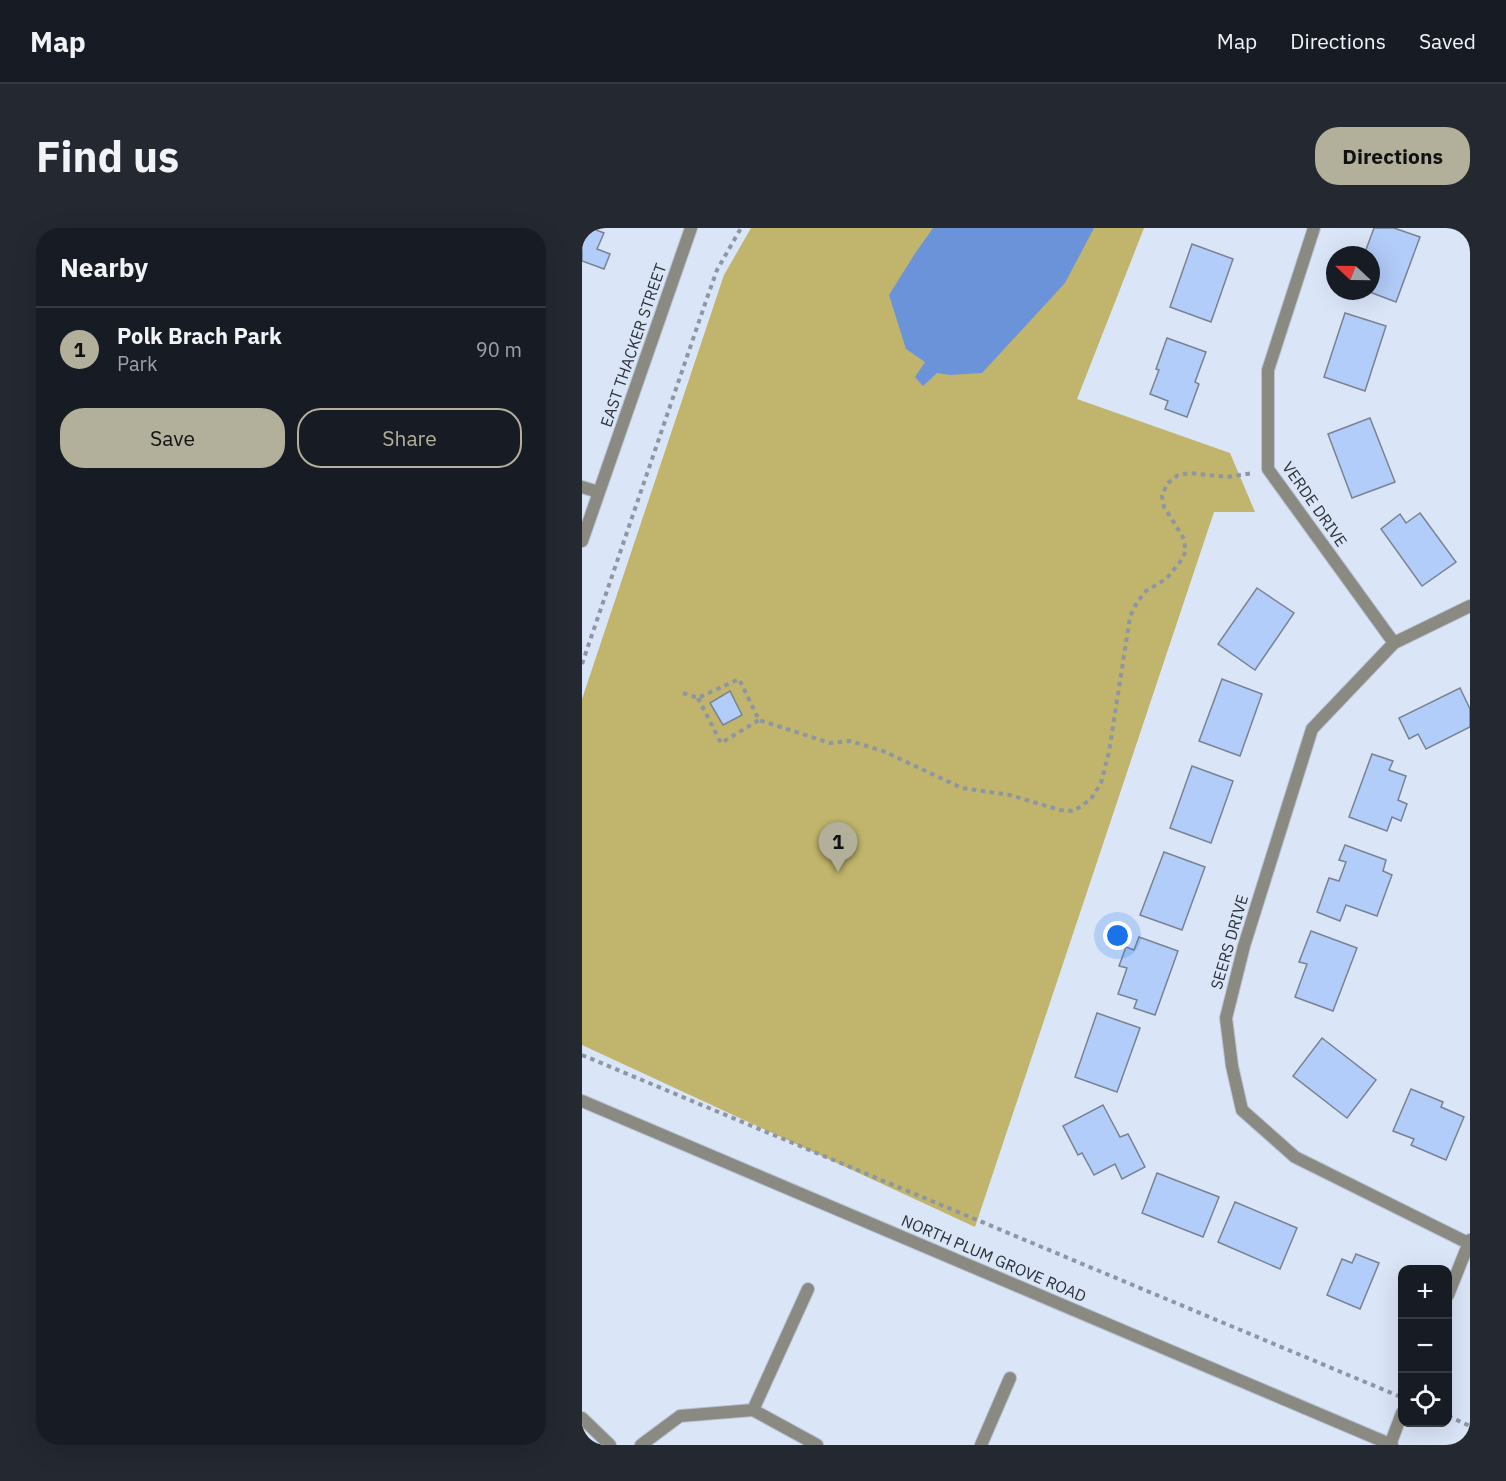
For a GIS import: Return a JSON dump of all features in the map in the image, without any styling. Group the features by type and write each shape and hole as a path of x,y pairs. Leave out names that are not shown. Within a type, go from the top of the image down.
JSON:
{"street":[{"name":"EAST THACKER STREET","path":"582,541 691,228"},
{"name":"VERDE DRIVE","path":"1314,228 1268,370 1268,469 1394,643"},
{"path":"582,487 598,492"},
{"name":"SEERS DRIVE","path":"1469,1242 1295,1157 1242,1110 1232,1066 1226,1018 1244,946 1312,729 1394,643 1470,606"},
{"name":"NORTH PLUM GROVE ROAD","path":"582,1101 1391,1445"},
{"path":"1452,1285 1469,1242"},
{"path":"753,1410 808,1289"},
{"path":"981,1445 1010,1378"},
{"path":"641,1445 680,1416 753,1410 817,1445"},
{"path":"582,1418 610,1445"},
{"path":"1391,1445 1398,1425"}],"path":[{"path":"582,664 717,270 741,228"},
{"path":"683,693 698,698 739,679 759,720 830,743 850,741 883,751 962,788 1011,795 1060,810 1074,811 1091,799 1101,783 1109,752 1130,617 1137,602 1146,591 1166,579 1186,551 1183,537 1164,507 1162,496 1167,484 1178,475 1190,473 1227,477 1268,469"},
{"path":"698,698 721,743 759,720"},
{"path":"582,1055 1398,1395"},
{"path":"1452,1418 1470,1426"}],"shaded area":[{"path":"751,228 1144,228 1077,399 1230,453 1255,512 1214,512 975,1227 582,1045 582,699 724,275"}],"water":[{"path":"933,228 1094,228 1065,283 982,373 950,375 937,373 923,386 915,377 925,362 906,349 889,295"}],"building":[{"path":"582,228 591,228 604,233 597,249 610,254 604,269 582,261"},
{"path":"1374,228 1394,228 1420,237 1396,302 1380,296 1380,246 1367,246"},
{"path":"1192,244 1233,259 1211,322 1170,307"},
{"path":"1345,313 1386,326 1365,391 1324,377"},
{"path":"1167,338 1206,352 1195,382 1199,384 1187,417 1165,409 1168,401 1150,394"},
{"path":"1370,418 1395,482 1352,498 1328,434"},
{"path":"1420,513 1456,562 1422,586 1381,529 1400,514 1406,523"},
{"path":"1257,588 1294,613 1255,670 1218,644"},
{"path":"1222,679 1262,694 1240,756 1199,741"},
{"path":"1460,688 1470,709 1470,727 1426,749 1418,734 1409,739 1399,718"},
{"path":"730,691 742,715 723,725 710,703"},
{"path":"1372,754 1393,761 1389,770 1406,776 1398,800 1407,804 1401,821 1392,817 1387,831 1349,817"},
{"path":"1192,766 1233,781 1211,843 1170,828"},
{"path":"1345,845 1386,860 1383,871 1392,875 1377,916 1346,905 1340,921 1317,912 1329,878 1339,881 1346,862 1339,860"},
{"path":"1164,852 1205,867 1182,930 1140,915"},
{"path":"1311,931 1357,948 1333,1011 1295,997 1307,964 1299,962"},
{"path":"1139,937 1178,951 1155,1015 1134,1008 1137,1000 1118,994 1127,968 1119,966 1126,947 1134,950"},
{"path":"1097,1013 1140,1028 1117,1092 1075,1077"},
{"path":"1322,1038 1376,1080 1347,1118 1293,1076"},
{"path":"1411,1089 1443,1102 1441,1107 1464,1117 1446,1160 1411,1145 1414,1139 1393,1131"},
{"path":"1103,1105 1120,1137 1128,1134 1145,1167 1122,1179 1115,1164 1094,1175 1082,1153 1078,1155 1063,1126"},
{"path":"1157,1173 1219,1197 1203,1237 1142,1213"},
{"path":"1235,1202 1297,1228 1280,1269 1218,1242"},
{"path":"1356,1254 1379,1263 1360,1309 1327,1295 1342,1259 1352,1263"}],"place":[{"name":"Polk Brach Park","path":"838,872"}]}
